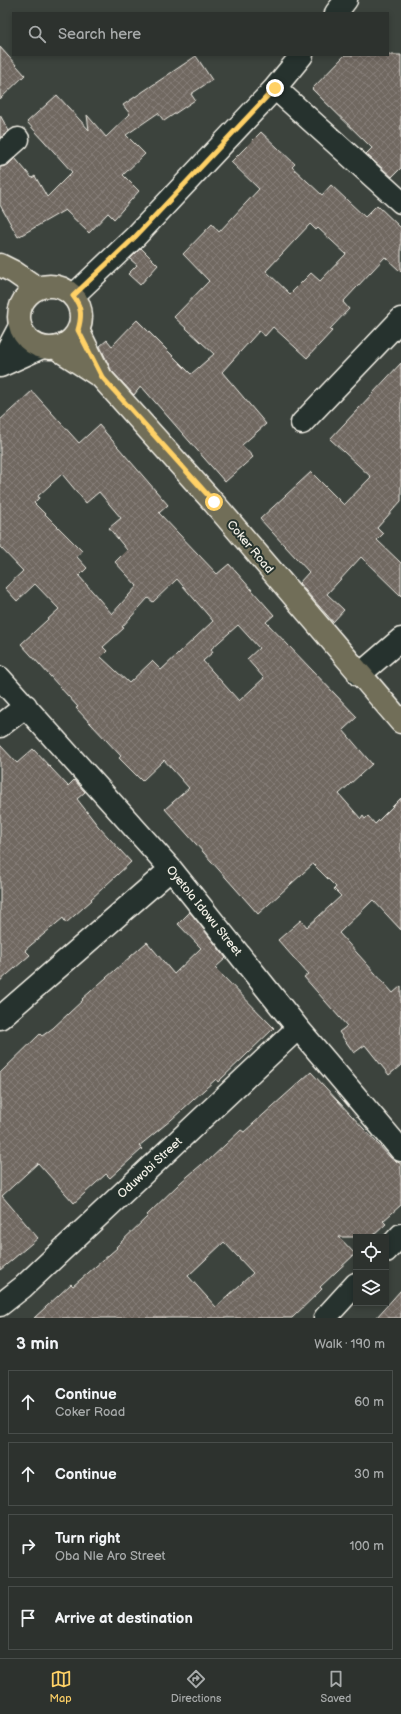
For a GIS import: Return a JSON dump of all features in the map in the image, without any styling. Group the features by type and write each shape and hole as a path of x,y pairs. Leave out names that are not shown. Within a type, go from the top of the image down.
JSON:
{"main road":[{"path":"0,265 14,272 29,295"},
{"path":"0,275 29,295"},
{"path":"46,286 56,286 66,290 73,296 81,311 81,319 78,330 71,341 48,348 30,343 24,337 18,320 19,310 29,295 46,286"},
{"path":"78,330 102,377"},
{"name":"Coker Road","path":"48,348 102,377 214,502 359,675 401,722"}],"street":[{"path":"337,12 346,0"},
{"path":"73,296 135,237 275,88 301,56"},
{"path":"275,88 401,202"},
{"path":"0,155 18,139"},
{"path":"302,423 401,319"},
{"path":"0,365 20,326"},
{"path":"0,365 48,348"},
{"path":"359,675 401,639"},
{"name":"Oyetola Idowu Street","path":"0,678 172,869 298,1028 401,1150"},
{"path":"0,726 26,706"},
{"path":"0,1018 172,869"},
{"name":"Oduwobi Street","path":"0,1305 23,1288 298,1028"},
{"path":"389,1248 401,1235"},
{"path":"325,1318 353,1287"}],"building":[{"path":"0,47 25,75 0,99"},
{"path":"401,55 401,168 392,177 366,154 372,148 312,89 344,56"},
{"path":"196,56 212,80 191,94 195,100 164,121 158,113 126,135 145,154 123,175 139,191 114,219 108,213 89,233 65,210 18,237 0,205 0,167 8,165 15,158 32,178 35,176 47,197 72,172 27,122 57,95 89,130 87,115 106,137 130,114 123,105"},
{"path":"0,115 9,131 0,138"},
{"path":"261,132 295,164 292,167 322,195 331,185 365,217 377,205 401,228 401,272 385,257 343,302 349,309 330,329 332,331 307,358 273,327 265,336 259,331 222,372 266,424 242,445 253,457 225,482 141,386 134,395 111,370 100,346 107,340 112,346 137,320 191,374 214,354 174,317 209,281 183,254 212,224 219,232 259,189 231,162","holes":["310,224 316,230 318,228 346,254 320,281 311,273 290,294 266,271"]},
{"path":"141,248 158,265 140,285 128,274 137,265 130,259"},
{"path":"401,363 401,501 377,528 383,534 377,540 401,563 401,596 361,557 327,594 344,610 333,622 299,583 309,572 260,519 311,472 344,505 371,477 330,439"},
{"path":"32,391 79,443 99,425 168,505 159,513 217,574 229,564 274,615 266,622 357,717 343,730 372,764 339,794 361,819 363,816 365,819 368,816 375,824 401,798 401,930 373,900 339,933 393,993 401,986 401,1065 389,1075 365,1045 354,1053 339,1032 347,1026 304,977 308,974 278,940 301,920 307,927 341,896 334,889 336,887 313,864 258,914 165,809 189,788 164,760 142,781 119,758 121,756 76,708 78,707 21,644 59,609 35,584 17,601 5,588 23,571 0,547 0,420","holes":["62,474 86,503 99,492 121,518 109,528 127,550 115,562 137,586 112,614 79,576 87,568 77,557 82,551 34,503 39,498 38,496","177,579 213,621 161,670 152,661 129,683 101,657 107,651 103,647 124,628 122,627 148,598 153,602","238,625 259,648 247,659 264,678 239,701 203,661 213,652 211,649"]},
{"path":"0,745 17,763 33,749 68,786 74,780 85,792 77,799 98,826 131,862 66,923 63,918 25,950 30,955 0,981"},
{"path":"190,912 226,958 215,968 274,1028 218,1082 216,1079 171,1120 139,1146 142,1149 110,1178 106,1174 74,1203 38,1163 2,1196 38,1238 0,1270 0,1073 40,1034 42,1036 53,1028 83,1000 82,999 147,942 174,974 201,948 178,924"},
{"path":"311,1072 391,1158 401,1164 401,1205 383,1221 386,1224 375,1234 353,1234 353,1237 339,1237 353,1252 353,1256 320,1287 322,1289 292,1318 34,1318 71,1284 73,1286 117,1248 116,1247 148,1216 147,1215 181,1182 208,1159 209,1160 241,1130 244,1132","holes":["224,1242 253,1273 216,1307 188,1276"]},
{"path":"401,1290 401,1318 376,1318 387,1306 389,1306 389,1303"}],"route":[{"path":"214,502 102,377 78,330 81,319 81,311 73,296 135,237 275,88"}]}
